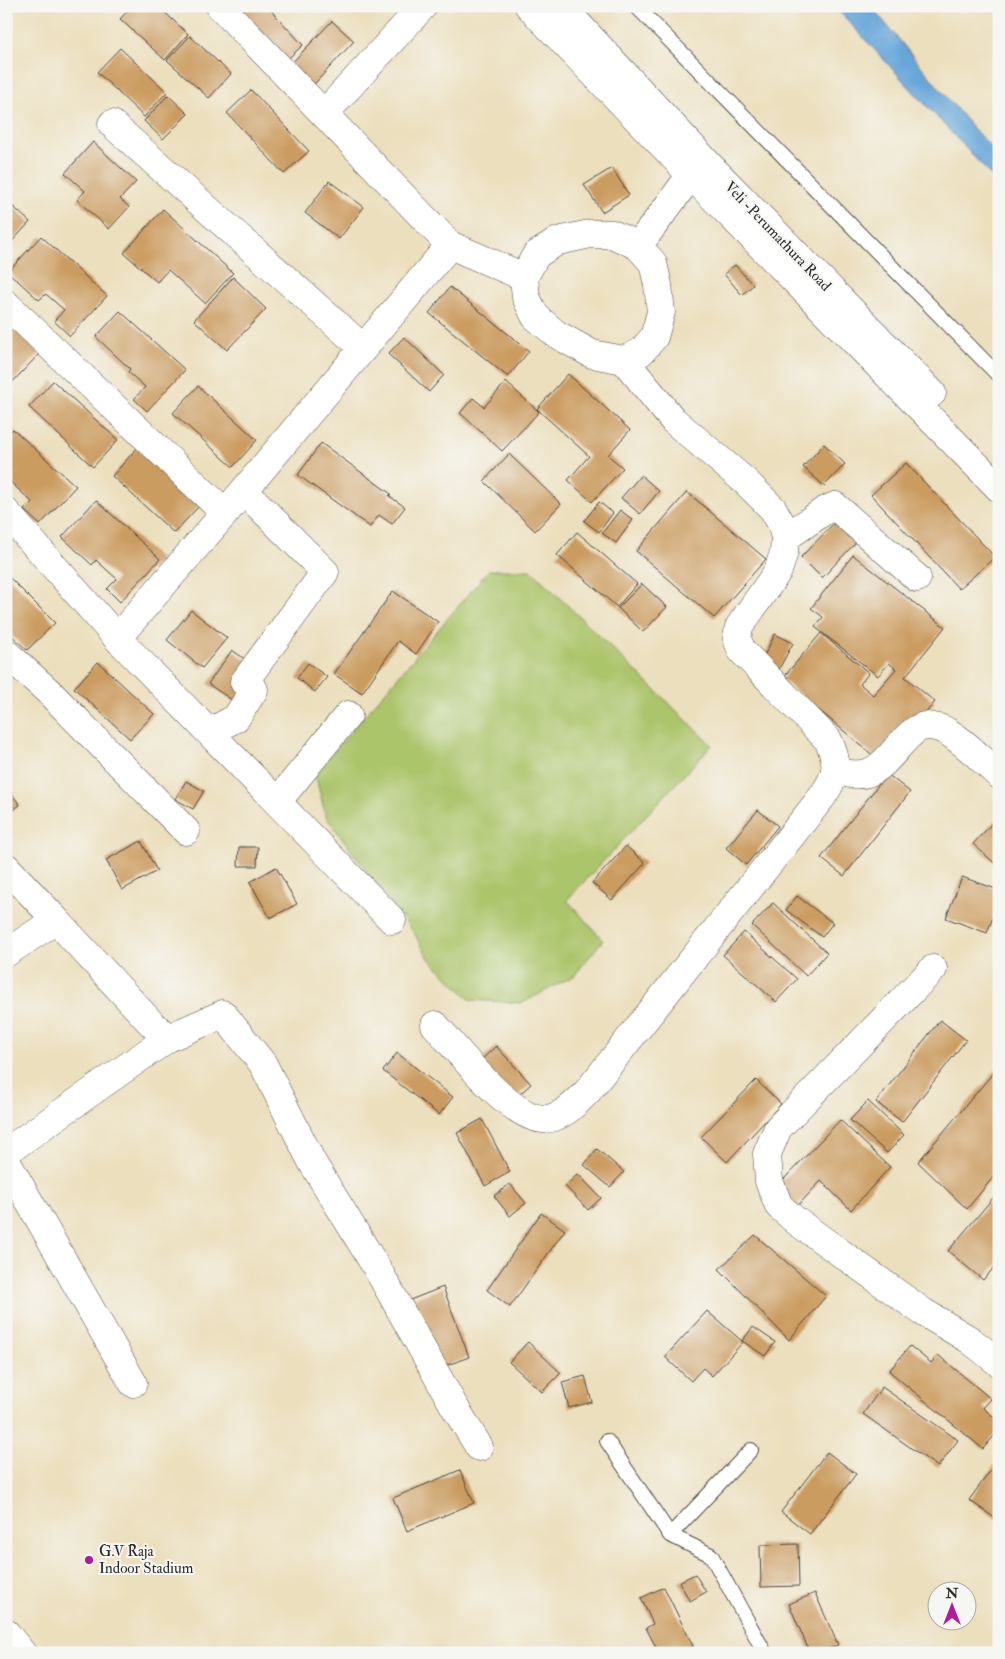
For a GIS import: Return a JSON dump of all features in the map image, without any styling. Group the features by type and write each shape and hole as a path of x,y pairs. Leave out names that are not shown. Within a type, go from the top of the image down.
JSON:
{"street":[{"path":"220,6 450,245 524,277"},
{"path":"324,114 423,6"},
{"path":"529,6 691,175 999,488"},
{"name":"Veli -Perumathura Road","path":"561,6 711,167 999,462"},
{"path":"112,124 363,348"},
{"path":"638,246 691,175"},
{"path":"590,234 612,234 638,246 652,264 658,285 661,312 654,337 641,352 624,360 592,354 556,334 535,316 526,297 524,277 536,255 558,241 590,234"},
{"path":"117,638 226,513 450,245"},
{"path":"6,304 226,513"},
{"path":"624,360 673,420 746,482 773,509 782,525 784,552 778,571 739,627 737,639 742,651 828,740 841,767"},
{"path":"210,732 236,718 254,690 244,682 325,572 244,491"},
{"path":"784,538 824,511 835,506 917,578"},
{"path":"6,512 117,638 392,920"},
{"path":"6,653 48,692 186,831"},
{"path":"277,802 348,715"},
{"path":"841,767 872,772 890,757 912,733 924,726 939,728 951,734 999,775"},
{"path":"435,1025 494,1090 516,1108 539,1118 545,1119 558,1116 587,1092 822,797 841,767"},
{"path":"6,867 152,1024 168,1038"},
{"path":"6,953 56,920"},
{"path":"933,969 778,1128 767,1154 768,1181 780,1206 796,1222 923,1312 970,1340 999,1363"},
{"path":"6,1152 168,1038 222,1014 263,1064 312,1162 378,1270 454,1406 479,1446"},
{"path":"6,1161 133,1383"},
{"path":"6,1633 22,1653"}],"lane":[{"path":"636,6 999,376"},
{"path":"607,1441 670,1535 711,1555 765,1653"},
{"path":"670,1535 751,1450"}],"green space":[{"path":"489,570 531,570 712,745 567,900 603,940 574,976 522,1003 471,1000 430,960 414,933 326,817 315,774"}],"water":[{"path":"834,6 871,6 971,126 999,156 999,184"}],"building":[{"path":"132,6 158,6 188,34 165,60 120,19"},
{"path":"222,6 267,6 303,45 279,67"},
{"path":"332,21 354,41 306,93 284,71"},
{"path":"190,36 231,74 209,98 167,60"},
{"path":"120,48 167,92 144,117 97,72"},
{"path":"251,90 309,151 284,174 227,113"},
{"path":"168,95 188,114 163,139 144,121"},
{"path":"93,142 136,182 120,199 129,207 109,229 77,200 85,191 65,173"},
{"path":"612,168 629,195 602,212 584,185"},
{"path":"329,181 364,207 339,239 305,213"},
{"path":"6,200 30,222 6,248"},
{"path":"163,209 233,273 205,303 168,270 157,282 124,253"},
{"path":"41,236 107,296 70,336 54,321 64,310 46,294 39,300 8,272"},
{"path":"735,265 753,285 742,295 724,274"},
{"path":"233,277 266,309 227,350 194,320"},
{"path":"450,287 529,351 508,377 429,313"},
{"path":"120,311 185,370 147,411 134,399 145,387 128,372 130,369 96,337"},
{"path":"6,322 40,353 6,389"},
{"path":"404,337 444,375 429,392 388,354"},
{"path":"568,374 630,430 608,455 623,468 592,502 568,480 589,456 537,409"},
{"path":"53,381 118,440 93,467 29,407"},
{"path":"506,382 539,412 502,451 460,413 473,398 484,407"},
{"path":"198,386 257,440 233,467 173,413"},
{"path":"13,429 76,486 40,525 24,510 32,502 6,478 6,436"},
{"path":"321,443 391,494 389,496 405,507 392,524 379,515 370,527 298,475"},
{"path":"824,444 845,464 824,486 803,467"},
{"path":"137,448 200,505 174,533 112,476"},
{"path":"509,454 561,504 535,531 484,481"},
{"path":"906,463 995,557 959,589 871,495"},
{"path":"641,475 659,491 640,514 621,498"},
{"path":"687,492 766,559 714,618 636,551"},
{"path":"96,500 160,559 120,602 107,589 117,579 96,560 92,565 62,537"},
{"path":"599,502 613,513 599,532 584,521"},
{"path":"620,510 633,520 616,543 602,533"},
{"path":"841,516 862,536 822,578 801,557"},
{"path":"577,532 637,584 617,607 557,555"},
{"path":"853,555 945,627 905,677 935,702 882,763 782,679 821,633 869,673 860,684 873,695 896,669 889,663 878,676 815,627 823,617 811,608"},
{"path":"6,574 55,623 27,650 6,630"},
{"path":"642,584 667,607 643,632 618,608"},
{"path":"393,591 438,622 416,654 398,641 362,693 334,674"},
{"path":"191,610 227,638 202,668 167,640"},
{"path":"775,634 793,643 779,669 762,660"},
{"path":"232,650 253,665 241,706 208,684"},
{"path":"98,662 154,714 130,739 74,688"},
{"path":"308,663 327,677 315,692 297,678"},
{"path":"887,774 910,792 844,876 821,858"},
{"path":"186,781 204,791 193,809 175,799"},
{"path":"6,786 20,805 6,815"},
{"path":"758,810 778,826 746,865 726,848"},
{"path":"995,820 999,824 999,867 973,844"},
{"path":"141,841 157,871 122,890 106,860"},
{"path":"626,846 645,863 612,900 592,883"},
{"path":"239,847 258,847 257,866 238,866"},
{"path":"276,867 297,904 270,918 250,882"},
{"path":"962,877 999,890 999,901 987,933 946,918"},
{"path":"797,896 833,923 822,937 786,910"},
{"path":"773,903 827,953 806,976 752,925"},
{"path":"744,932 797,979 776,1002 723,955"},
{"path":"940,1020 966,1040 902,1122 876,1102"},
{"path":"496,1046 531,1084 514,1099 479,1062"},
{"path":"397,1053 453,1097 439,1115 383,1071"},
{"path":"999,1066 999,1170 967,1209 918,1162"},
{"path":"756,1080 781,1104 727,1162 701,1137"},
{"path":"868,1101 904,1135 887,1153 850,1120"},
{"path":"482,1119 510,1172 485,1186 457,1133"},
{"path":"840,1120 890,1167 851,1210 821,1181 788,1216 767,1197"},
{"path":"597,1149 624,1172 610,1187 584,1165"},
{"path":"578,1174 601,1198 588,1210 565,1186"},
{"path":"510,1184 526,1203 510,1216 494,1196"},
{"path":"999,1191 999,1262 983,1280 948,1251"},
{"path":"541,1213 565,1230 510,1307 487,1290"},
{"path":"755,1235 826,1296 789,1340 719,1269"},
{"path":"443,1287 469,1357 431,1371 405,1302"},
{"path":"707,1311 743,1342 712,1376 703,1368 691,1381 665,1357"},
{"path":"753,1327 775,1342 765,1356 742,1341"},
{"path":"528,1342 561,1373 542,1392 509,1362"},
{"path":"910,1346 931,1363 938,1355 991,1399 983,1408 999,1421 999,1430 983,1449 889,1371"},
{"path":"585,1376 592,1402 569,1408 562,1382"},
{"path":"882,1387 958,1440 938,1467 863,1414"},
{"path":"827,1452 856,1474 810,1534 781,1512"},
{"path":"999,1459 999,1521 969,1500"},
{"path":"460,1470 474,1503 407,1531 393,1498"},
{"path":"798,1544 799,1586 761,1587 760,1545"},
{"path":"695,1574 706,1592 690,1601 679,1582"},
{"path":"664,1587 693,1646 680,1653 659,1653 646,1628 653,1624 641,1598"},
{"path":"815,1593 838,1645 819,1653 810,1653 789,1604"}],"place":[{"name":"G.V Raja Indoor Stadium","path":"89,1560"}]}
